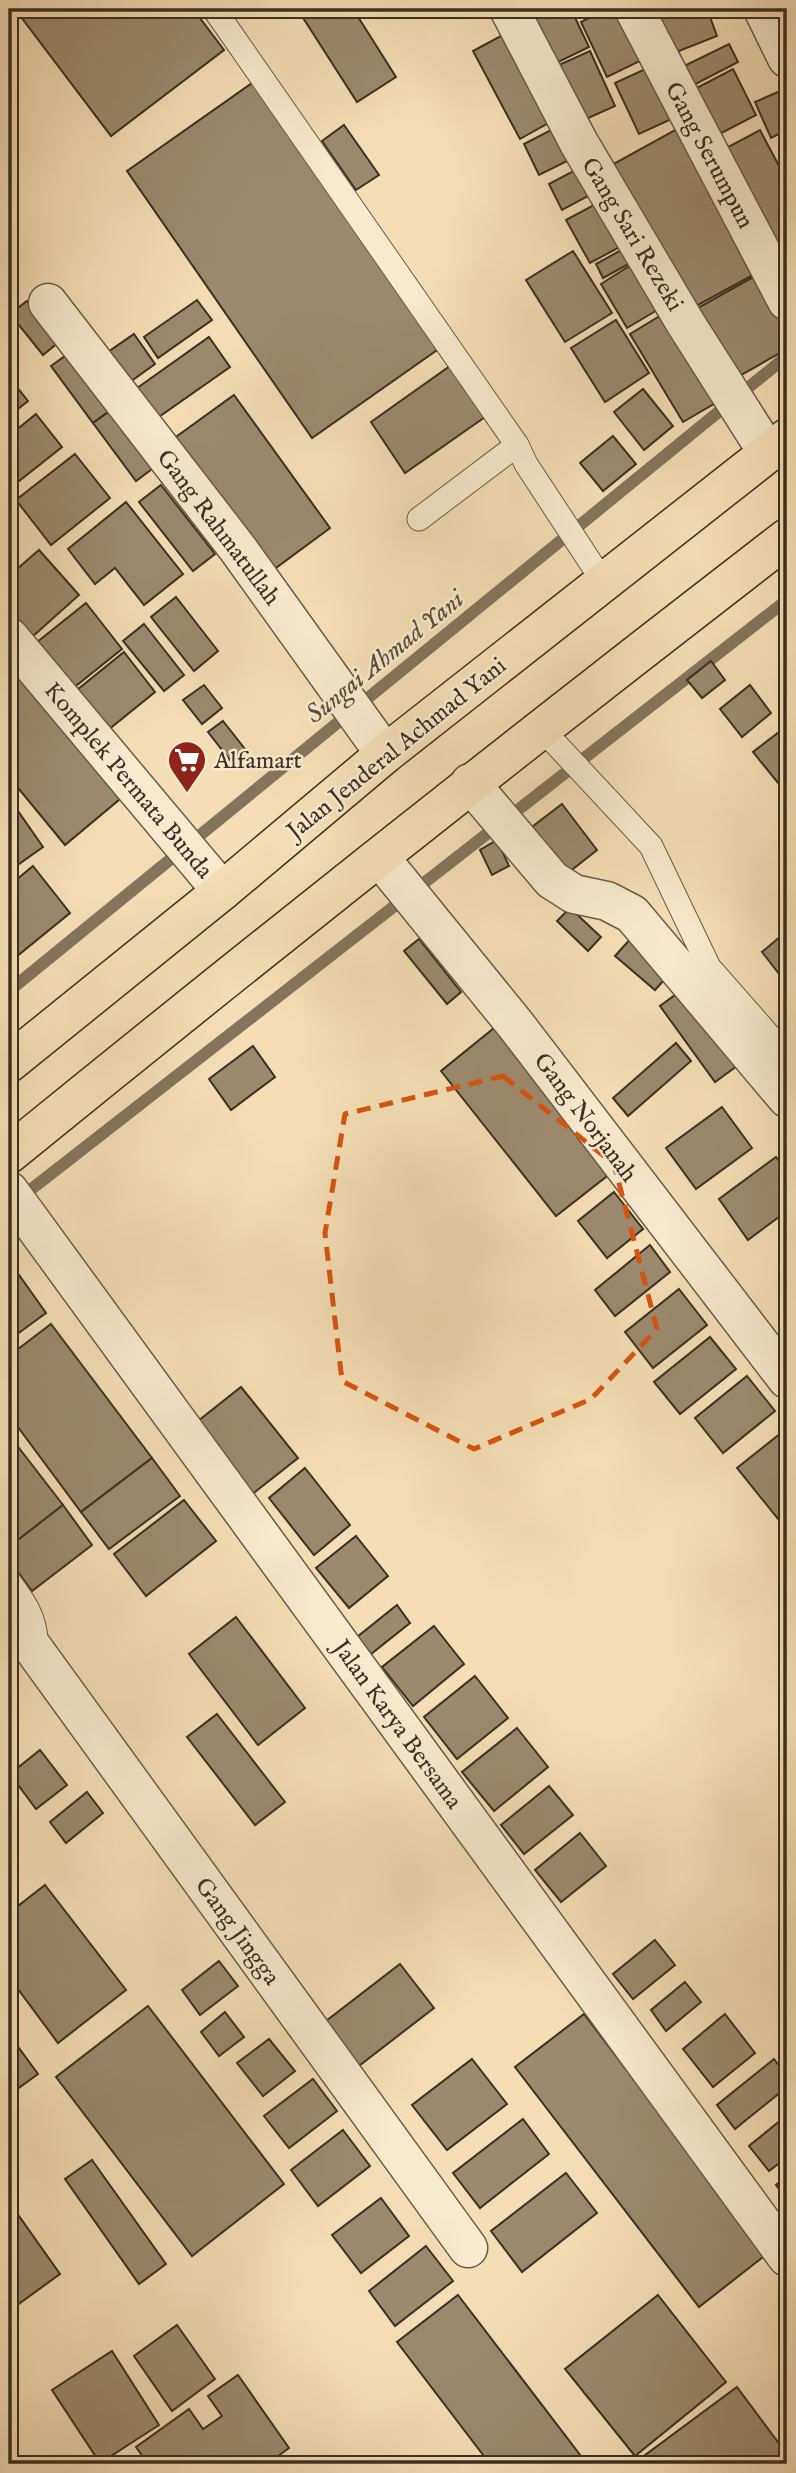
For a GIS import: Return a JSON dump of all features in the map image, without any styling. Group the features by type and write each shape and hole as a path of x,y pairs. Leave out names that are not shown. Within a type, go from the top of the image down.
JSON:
{"highway":[{"name":"Jalan Jenderal Achmad Yani","path":"9,1063 222,891 384,754 778,445"},
{"path":"13,1141 402,885 493,810 541,728 787,538"}],"street":[{"name":"Gang Sari Rezeki","path":"509,9 579,143 686,324 735,402 778,445"},
{"name":"Gang Serumpun","path":"634,9 787,301"},
{"path":"763,9 787,58"},
{"name":"Gang Rahmatullah","path":"48,303 238,549 384,754"},
{"name":"Komplek Permata Bunda","path":"9,637 222,891"},
{"path":"493,810 552,880 573,894 607,901 632,914 787,1098"},
{"name":"Gang Norjanah","path":"402,885 515,1024 787,1379"},
{"name":"Jalan Karya Bersama","path":"9,1191 787,2257"},
{"name":"Gang Jingga","path":"9,1615 468,2248"}],"lane":[{"path":"214,9 517,445 526,464 604,583"},
{"path":"419,519 517,445"},
{"path":"541,728 651,846 709,967 787,1056"},
{"path":"9,1581 28,1608 36,1626 37,1653"}],"highlighted area":[{"path":"503,1076 614,1164 657,1329 591,1399 474,1449 342,1381 325,1233 345,1114"}],"building":[{"path":"15,9 193,9 224,50 111,136"},
{"path":"353,9 396,77 357,102 298,10"},
{"path":"531,9 571,9 589,47 544,69 518,15"},
{"path":"577,9 598,9 581,17"},
{"path":"607,9 632,9 654,54 607,77 581,22"},
{"path":"685,9 707,9 717,36 669,55 655,21"},
{"path":"512,30 559,117 520,139 473,51"},
{"path":"729,44 738,62 686,89 676,70"},
{"path":"590,51 615,106 575,124 550,69"},
{"path":"654,65 678,116 639,134 615,83"},
{"path":"733,69 756,115 714,137 691,91"},
{"path":"255,81 440,348 312,438 127,171"},
{"path":"787,88 787,130 771,138 755,102"},
{"path":"686,124 764,269 689,310 610,166"},
{"path":"344,125 379,175 356,190 322,141"},
{"path":"551,130 567,161 539,175 524,144"},
{"path":"760,130 787,181 787,288 715,154"},
{"path":"585,165 599,190 562,210 549,184"},
{"path":"605,199 627,243 590,263 566,220"},
{"path":"627,247 634,261 603,278 596,264"},
{"path":"573,251 612,313 565,342 526,280"},
{"path":"642,258 669,303 627,328 601,284"},
{"path":"764,271 787,313 787,349 729,382 691,312"},
{"path":"197,300 212,320 158,358 144,337"},
{"path":"27,301 60,341 43,355 10,314"},
{"path":"673,308 726,397 683,422 630,334"},
{"path":"616,320 649,373 605,402 571,348"},
{"path":"134,334 155,364 116,392 95,361"},
{"path":"209,337 230,367 153,421 133,391"},
{"path":"72,351 114,408 93,423 51,366"},
{"path":"450,366 485,417 405,473 371,422"},
{"path":"9,377 28,401 9,416"},
{"path":"643,389 673,426 644,450 614,412"},
{"path":"234,395 330,528 265,576 169,442"},
{"path":"114,408 156,466 136,481 93,423"},
{"path":"36,414 62,447 14,485 9,478 9,436"},
{"path":"613,436 636,464 603,491 580,463"},
{"path":"75,454 110,498 51,545 16,500"},
{"path":"161,485 215,554 193,571 139,502"},
{"path":"126,502 183,574 144,605 115,568 95,584 68,549"},
{"path":"39,550 79,595 32,637 9,610 9,576"},
{"path":"176,597 218,651 194,671 151,617"},
{"path":"86,603 122,649 72,689 36,643"},
{"path":"144,624 184,675 164,691 123,641"},
{"path":"124,652 155,692 108,730 77,690"},
{"path":"711,661 725,680 702,698 687,680"},
{"path":"9,663 120,799 65,845 9,777"},
{"path":"204,685 222,708 202,724 183,700"},
{"path":"750,685 771,713 742,737 720,709"},
{"path":"223,721 245,749 230,760 208,732"},
{"path":"783,729 787,735 787,794 753,752"},
{"path":"9,798 43,847 9,871"},
{"path":"562,804 597,850 564,876 528,830"},
{"path":"497,840 509,866 492,875 480,850"},
{"path":"33,866 70,913 16,957 9,947 9,886"},
{"path":"570,908 601,937 588,951 557,921"},
{"path":"787,931 787,984 762,952"},
{"path":"634,935 673,970 655,990 615,956"},
{"path":"419,939 461,992 447,1004 404,951"},
{"path":"690,984 745,1060 715,1082 660,1006"},
{"path":"504,1020 620,1166 556,1216 441,1071"},
{"path":"676,1043 691,1061 628,1116 613,1098"},
{"path":"253,1046 275,1077 231,1110 209,1079"},
{"path":"722,1107 752,1148 696,1189 666,1148"},
{"path":"776,1157 787,1172 787,1211 748,1240 719,1199"},
{"path":"614,1192 643,1229 607,1258 578,1221"},
{"path":"650,1245 670,1272 615,1316 595,1290"},
{"path":"12,1265 46,1313 9,1340 9,1268"},
{"path":"679,1289 707,1325 653,1368 625,1332"},
{"path":"51,1324 152,1458 81,1512 9,1415 9,1356"},
{"path":"710,1337 736,1369 680,1414 654,1382"},
{"path":"747,1376 775,1411 723,1453 695,1418"},
{"path":"241,1387 298,1458 250,1496 193,1425"},
{"path":"786,1429 787,1431 787,1530 737,1468"},
{"path":"9,1435 63,1505 9,1547"},
{"path":"152,1458 180,1496 109,1549 81,1512"},
{"path":"305,1468 350,1525 314,1555 269,1498"},
{"path":"184,1500 216,1541 146,1596 114,1554"},
{"path":"63,1505 92,1545 32,1591 9,1560 9,1547"},
{"path":"356,1536 388,1576 349,1608 316,1568"},
{"path":"397,1605 410,1623 371,1654 357,1637"},
{"path":"236,1617 305,1708 258,1745 189,1654"},
{"path":"434,1626 464,1664 413,1706 382,1667"},
{"path":"475,1676 508,1718 457,1759 424,1717"},
{"path":"217,1714 285,1802 255,1825 187,1737"},
{"path":"517,1728 548,1767 494,1811 462,1772"},
{"path":"40,1750 67,1785 36,1809 10,1774"},
{"path":"549,1786 573,1815 524,1854 501,1825"},
{"path":"87,1792 103,1813 66,1843 50,1822"},
{"path":"580,1833 606,1866 561,1902 535,1870"},
{"path":"45,1885 126,1990 58,2043 9,1977 9,1913"},
{"path":"655,1940 675,1965 633,1999 613,1974"},
{"path":"219,1961 238,1986 200,2015 182,1990"},
{"path":"400,1964 434,2008 351,2072 317,2028"},
{"path":"685,1982 701,2002 666,2031 651,2010"},
{"path":"148,2006 284,2184 192,2256 56,2077"},
{"path":"225,2012 244,2037 219,2056 201,2032"},
{"path":"584,2014 767,2254 699,2307 515,2067"},
{"path":"725,2014 755,2053 713,2087 683,2049"},
{"path":"269,2039 295,2071 263,2096 237,2063"},
{"path":"19,2048 38,2074 9,2095 9,2055"},
{"path":"472,2059 507,2104 447,2150 412,2105"},
{"path":"774,2059 787,2076 787,2087 735,2129 717,2105"},
{"path":"313,2079 337,2111 289,2148 264,2116"},
{"path":"787,2115 787,2157 769,2171 749,2146"},
{"path":"523,2119 549,2154 480,2208 453,2173"},
{"path":"343,2130 370,2166 318,2206 291,2170"},
{"path":"92,2160 166,2264 139,2284 65,2179"},
{"path":"566,2173 597,2213 522,2272 491,2231"},
{"path":"787,2176 787,2200 776,2185"},
{"path":"381,2198 409,2236 361,2273 332,2235"},
{"path":"19,2216 60,2274 9,2311 9,2224"},
{"path":"426,2246 453,2281 395,2326 369,2291"},
{"path":"458,2295 587,2464 490,2464 397,2342"},
{"path":"658,2295 726,2382 635,2456 565,2369"},
{"path":"177,2325 215,2379 172,2411 134,2356"},
{"path":"112,2351 159,2425 100,2463 52,2390"},
{"path":"238,2375 289,2448 267,2464 148,2464 136,2447 189,2409 203,2429 222,2416 208,2396"},
{"path":"737,2387 786,2453 771,2464 633,2464"},
{"path":"786,2453 787,2464 771,2464"}],"waterway":[{"name":"Sungai Ahmad Yani","path":"9,991 787,356"},
{"name":"Sungai Ahmad Yani","path":"20,1198 787,600"}],"place":[{"name":"Alfamart","path":"187,794"}]}
